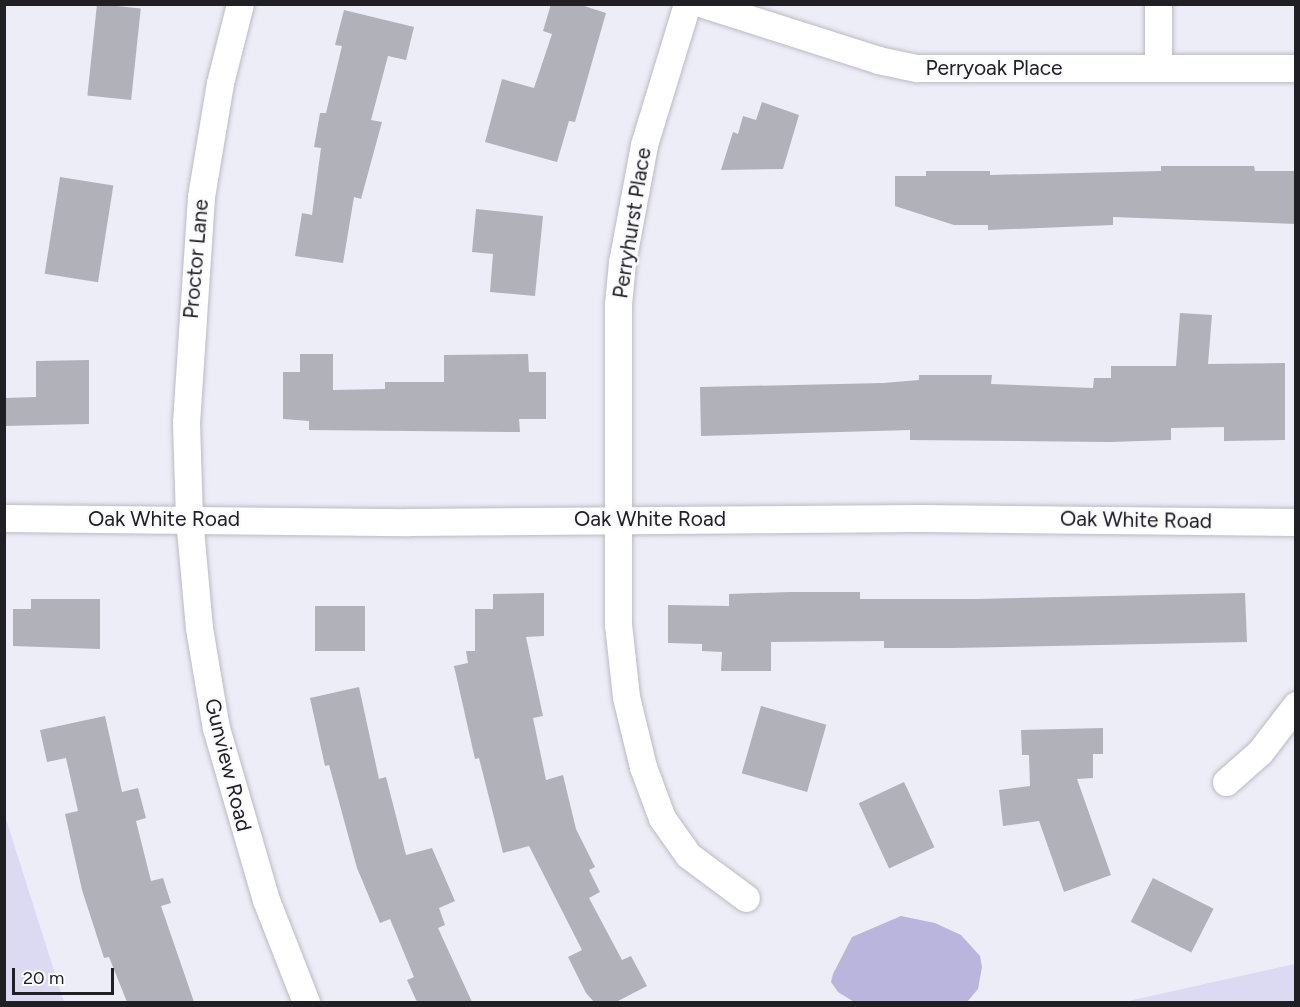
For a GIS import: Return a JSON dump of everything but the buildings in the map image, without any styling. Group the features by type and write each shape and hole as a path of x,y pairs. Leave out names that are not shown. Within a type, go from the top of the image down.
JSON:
{"street":[{"name":"Proctor Lane","path":"189,518 186,423 201,197 220,83 240,4"},
{"name":"Perryhurst Place","path":"687,4 644,145 622,262 618,304 620,519 618,624 626,697 643,767 662,818 688,855 746,898"},
{"name":"Perryoak Place","path":"702,4 878,60 917,68 969,71 1158,66 1296,68"},
{"path":"1158,4 1158,66"},
{"name":"Oak White Road","path":"4,518 189,518 408,522 620,519 1296,522"},
{"name":"Gunview Road","path":"189,518 199,628 216,728 266,900 306,1002"},
{"path":"1226,782 1260,752 1296,705"}],"shaded area":[{"path":"5,816 64,1002 5,1002"},
{"path":"901,916 935,923 961,935 980,956 982,967 978,989 967,1002 854,1002 838,992 831,982 833,974 852,937"},
{"path":"1295,964 1295,1002 1124,1002"}]}
